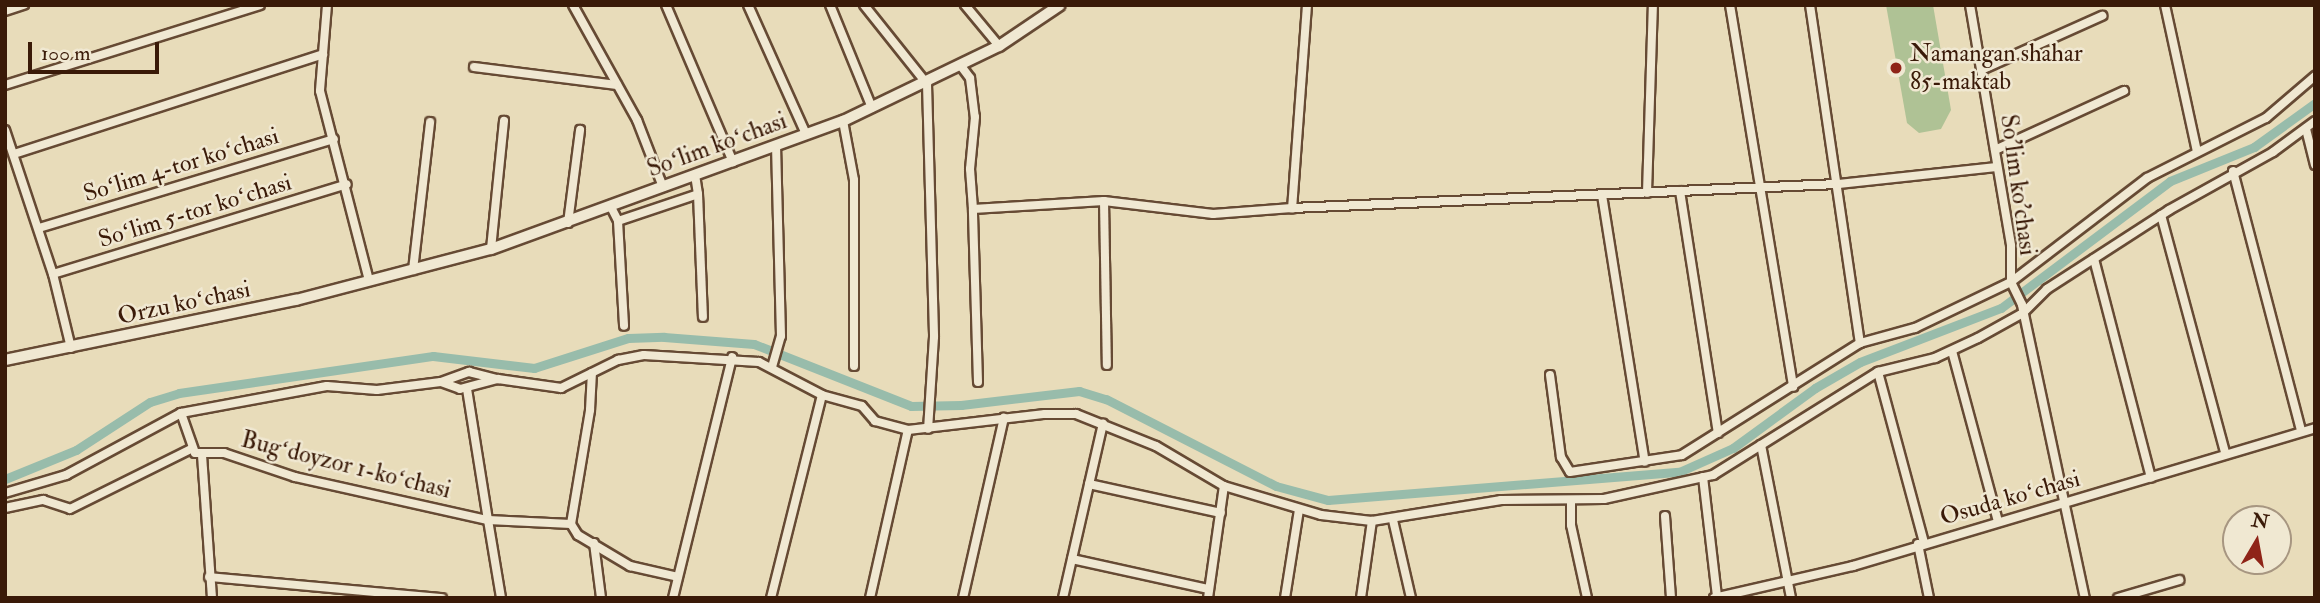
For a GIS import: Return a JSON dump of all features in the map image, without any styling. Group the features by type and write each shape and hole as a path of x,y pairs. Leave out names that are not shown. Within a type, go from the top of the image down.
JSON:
{"street":[{"path":"5,11 24,5"},
{"path":"5,85 260,5"},
{"path":"327,5 329,24 320,91 347,184 369,281"},
{"path":"573,5 637,120 663,187"},
{"path":"666,5 733,162"},
{"path":"748,5 806,134"},
{"path":"830,5 872,108"},
{"path":"864,5 927,84 934,337 928,426"},
{"path":"965,5 999,46"},
{"name":"Soʻlim koʻchasi","path":"369,281 491,249 844,121 927,84 999,46 1060,5"},
{"path":"1292,208 1307,5"},
{"path":"1647,193 1653,5"},
{"path":"1730,5 1793,387"},
{"path":"1810,5 1860,343"},
{"name":"So'lim ko'chasi","path":"1970,5 2011,246 2012,285"},
{"path":"2165,5 2197,152"},
{"path":"1981,70 2102,16"},
{"path":"13,154 323,54"},
{"path":"961,66 970,78 975,117 970,169 978,382"},
{"path":"474,67 617,85"},
{"path":"1550,375 1561,457 1567,469 1577,472 1682,455 1860,343 1915,328 2012,285 2147,178 2266,118 2315,76"},
{"path":"1995,150 2124,91"},
{"path":"491,249 504,121"},
{"path":"844,121 854,180 854,366"},
{"path":"5,493 66,475 181,413 306,388 377,390 441,382 469,372 561,388 635,356 732,357 772,365 822,395 862,407 875,421 908,430 1063,413 1103,424 1156,446 1224,486 1299,510 1373,522 1501,500 1571,500 1654,490 1703,477 1728,467 1878,372 1952,351 2023,309 2047,289 2161,215 2306,129 2315,121"},
{"path":"413,270 430,122"},
{"path":"2306,129 2315,165"},
{"path":"568,223 580,130"},
{"path":"5,131 40,228 71,348"},
{"name":"Soʻlim 4-tor koʻchasi","path":"40,228 334,139"},
{"path":"772,365 780,336 776,146"},
{"path":"973,209 1104,201 1213,214 1292,208 1838,184 1997,167"},
{"path":"2233,171 2301,431"},
{"path":"695,176 703,317"},
{"name":"Soʻlim 5-tor koʻchasi","path":"53,274 347,184"},
{"path":"1680,191 1718,433"},
{"path":"618,220 698,194"},
{"path":"1602,195 1645,462"},
{"path":"1104,201 1107,365"},
{"path":"611,207 618,220 624,326"},
{"path":"2161,215 2225,452"},
{"path":"2094,259 2151,478"},
{"name":"Orzu koʻchasi","path":"5,360 71,348 369,281"},
{"path":"2012,285 2023,309 2085,598"},
{"path":"1952,351 1998,522"},
{"path":"673,598 732,357"},
{"path":"1878,372 1921,543 1929,598"},
{"path":"592,373 590,410 571,524 629,566 678,577"},
{"path":"441,382 467,389 498,379"},
{"path":"467,389 500,598"},
{"path":"771,598 822,395"},
{"path":"5,508 43,500 70,509 191,449 181,413"},
{"path":"963,598 1004,418"},
{"path":"1063,598 1103,424"},
{"name":"Osuda koʻchasi","path":"1716,597 1853,566 1921,543 2151,478 2225,452 2315,428"},
{"path":"870,598 908,430"},
{"path":"1761,445 1791,598"},
{"name":"Bugʻdoyzor 1-koʻchasi","path":"191,449 202,455 224,453 295,477 488,520 571,524"},
{"path":"202,455 212,598"},
{"path":"1703,477 1716,597"},
{"path":"1089,484 1221,513"},
{"path":"1072,559 1209,593 1224,486"},
{"path":"1571,500 1571,525 1587,598"},
{"path":"1285,598 1299,510"},
{"path":"1665,516 1671,598"},
{"path":"1393,520 1411,598"},
{"path":"1362,598 1373,522"},
{"path":"594,543 601,598"},
{"path":"209,577 442,598"},
{"path":"2118,598 2179,580"}],"green space":[{"path":"1886,5 1933,5 1951,110 1941,129 1919,133 1907,123"}],"waterway":[{"path":"5,479 76,450 150,402 179,393 433,356 534,368 628,338 664,337 754,344 911,406 961,405 1079,391 1106,399 1276,486 1328,500 1679,472 1733,448 1815,388 1860,362 2001,308 2170,181 2254,147 2315,103"}],"place":[{"name":"Namangan shahar 85-maktab","path":"1896,68"}]}
